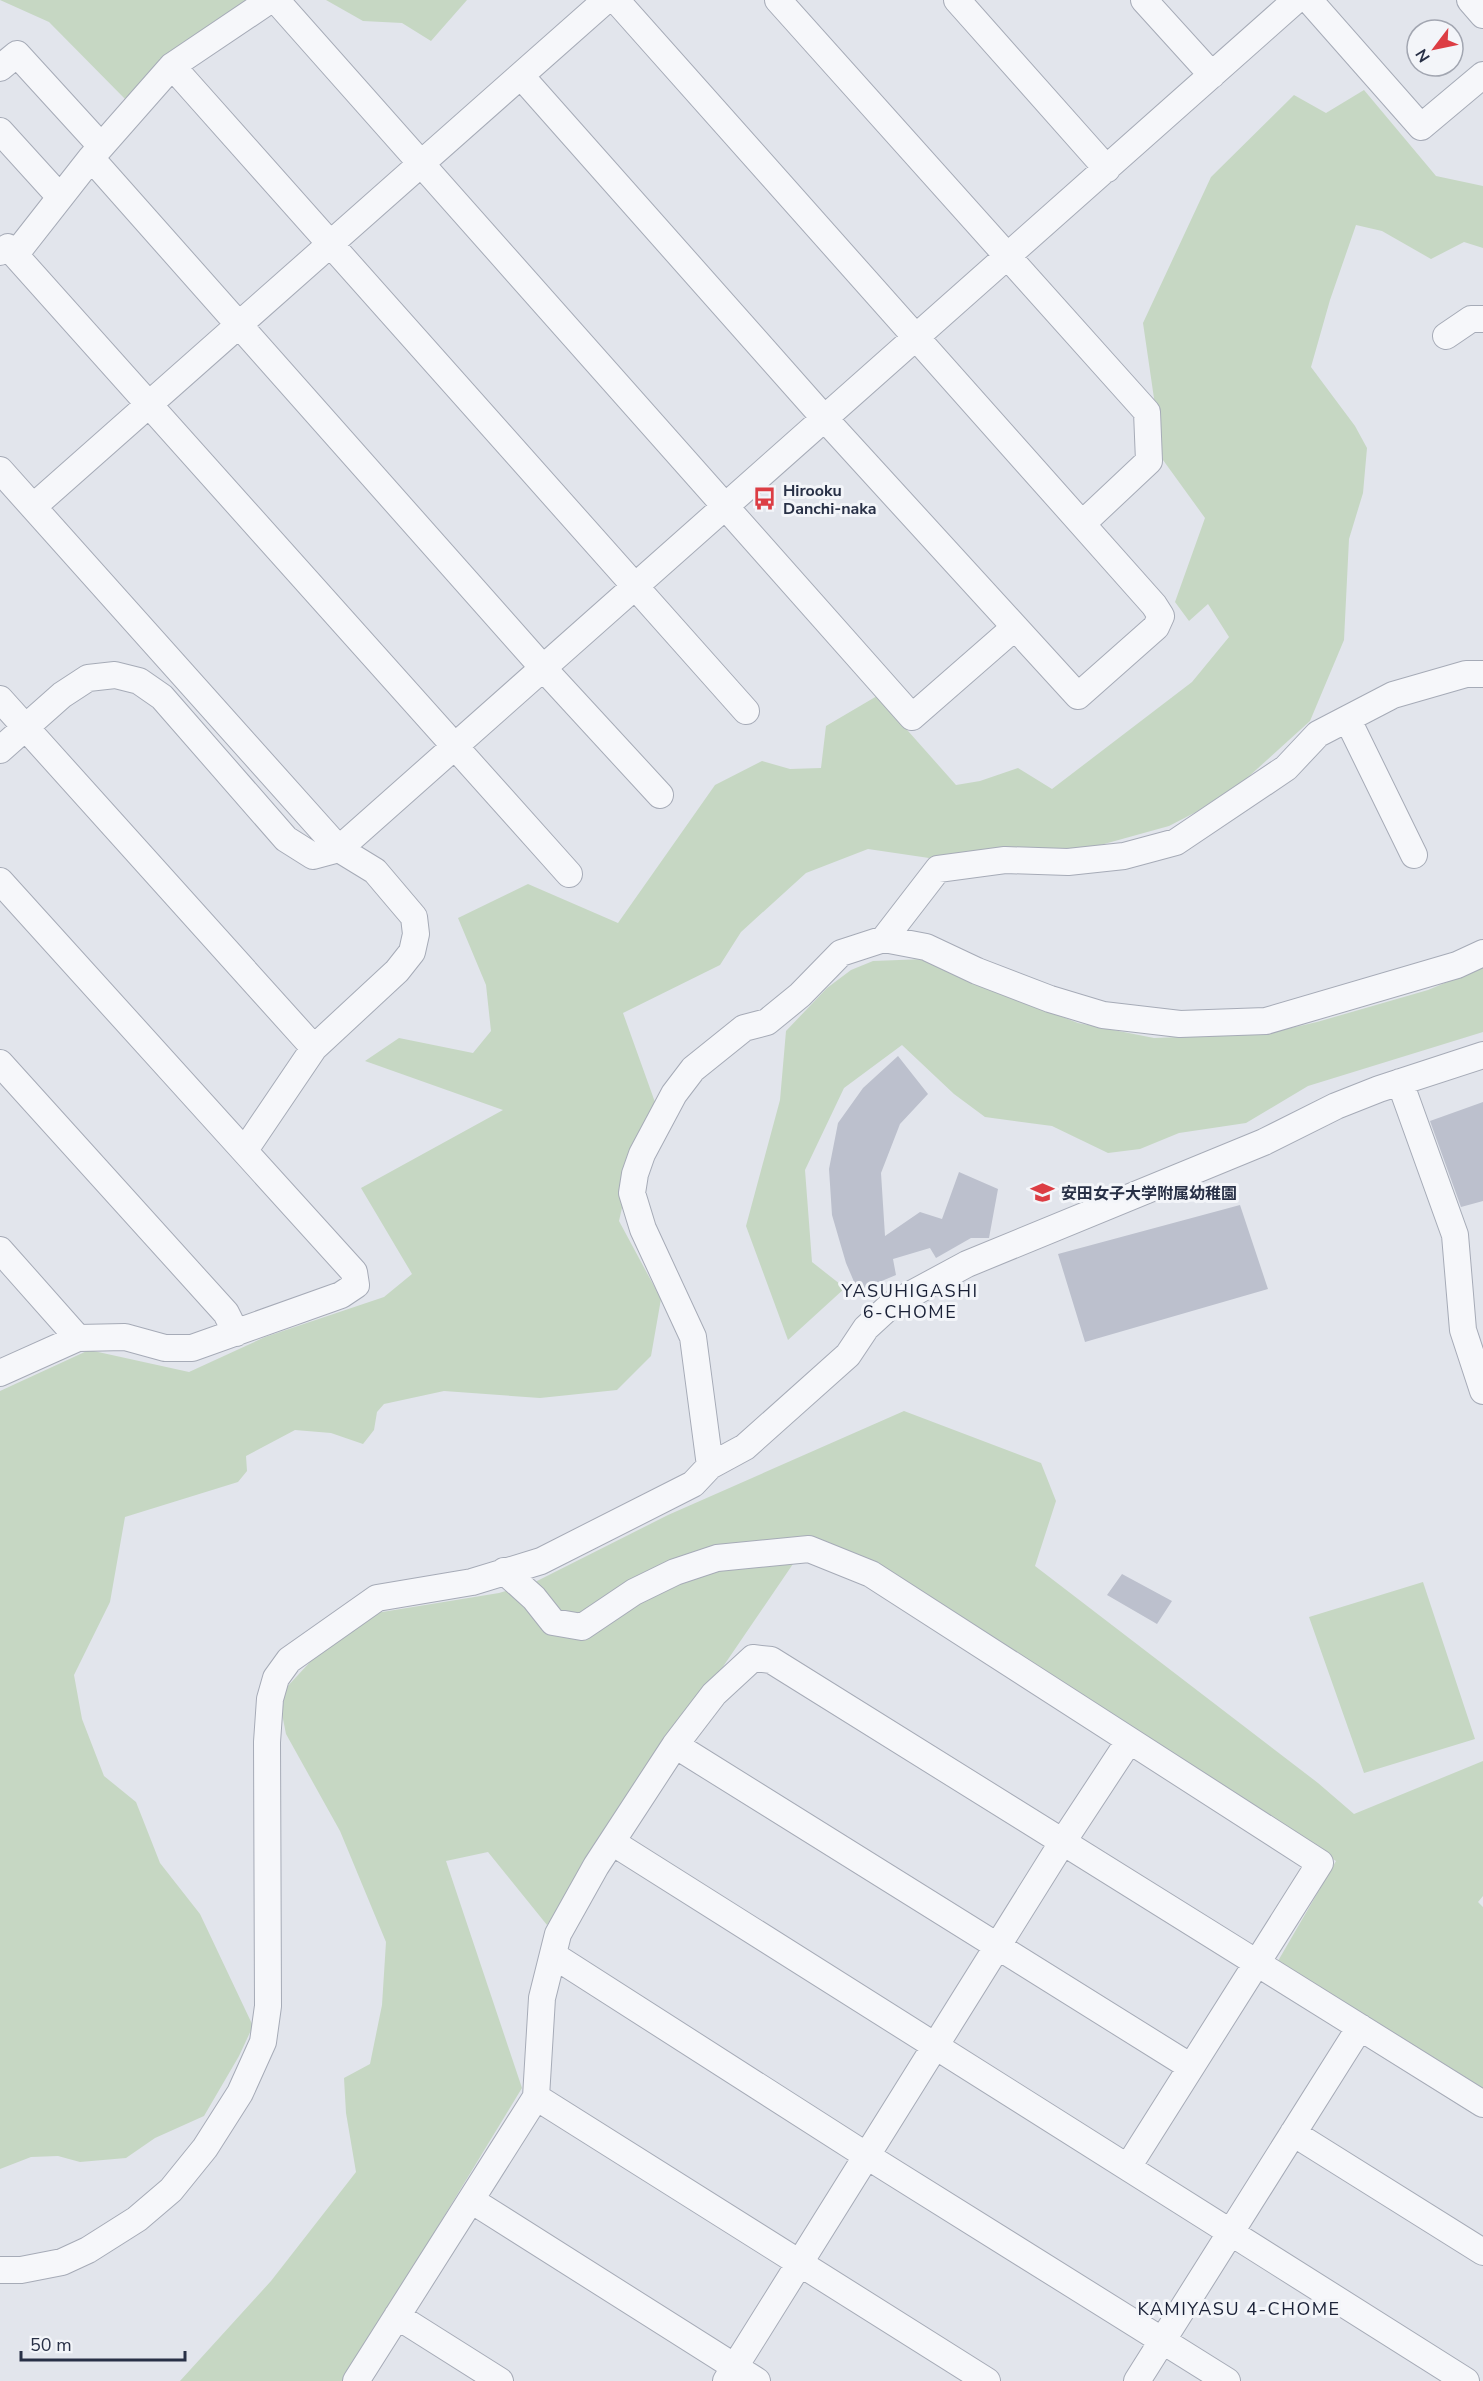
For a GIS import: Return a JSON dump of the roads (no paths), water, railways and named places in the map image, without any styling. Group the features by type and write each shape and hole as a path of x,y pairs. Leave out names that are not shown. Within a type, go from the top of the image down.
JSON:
{"street":[{"path":"270,0 172,66 96,152 60,197 7,253 149,405 569,874"},
{"path":"276,0 912,717 1015,627"},
{"path":"33,507 606,0"},
{"path":"520,76 825,419 1078,696 1156,627 1161,616 1154,605 616,0"},
{"path":"778,0 1147,412 1149,461 1082,524"},
{"path":"957,0 1107,169"},
{"path":"1144,0 1212,75"},
{"path":"0,750 62,696 88,678 115,675 139,681 162,697 286,839 313,856 339,849 1296,0"},
{"path":"1309,0 1421,127 1483,75"},
{"path":"1470,0 1483,15"},
{"path":"0,68 17,54 239,325 544,669 660,795"},
{"path":"172,66 746,711"},
{"path":"0,131 60,197"},
{"path":"1446,336 1471,319 1483,319"},
{"path":"0,470 339,849 375,871 414,917 416,934 412,952 397,971 314,1048 245,1150"},
{"path":"884,939 938,868 1005,860 1068,862 1124,856 1176,842 1286,768 1318,734 1393,695 1466,674 1483,674"},
{"path":"0,699 314,1048"},
{"path":"1348,720 1414,855"},
{"path":"0,881 354,1272 356,1286 341,1295 192,1348 165,1348 124,1337 78,1338 0,1373"},
{"path":"710,1466 693,1337 643,1229 632,1193 635,1174 642,1154 674,1094 693,1069 744,1028 767,1022 800,995 841,953 884,939 926,947 977,971 1050,999 1103,1015 1180,1024 1266,1021 1457,965 1483,953"},
{"path":"0,2270 21,2270 62,2262 88,2250 136,2219 177,2182 205,2148 240,2093 263,2042 268,2006 267,1742 270,1699 276,1678 289,1660 377,1598 472,1582 541,1561 693,1484 710,1466 745,1447 848,1355 866,1328 891,1305 967,1264 1264,1142 1336,1106 1483,1055"},
{"path":"0,1063 226,1313 236,1333"},
{"path":"1400,1082 1455,1235 1463,1330 1483,1391"},
{"path":"0,1250 78,1338"},
{"path":"504,1571 534,1598 554,1622 582,1627 634,1592 675,1572 717,1558 809,1549 871,1574 1320,1863 1128,2167"},
{"path":"356,2381 536,2097 542,1998 558,1934 596,1866 675,1745 714,1694 753,1658 771,1660 1062,1844 1483,2104"},
{"path":"730,2374 1129,1741"},
{"path":"675,1745 1191,2067"},
{"path":"612,1842 1466,2381"},
{"path":"553,1955 867,2156 1227,2381"},
{"path":"1137,2381 1360,2027"},
{"path":"536,2097 987,2381"},
{"path":"1293,2133 1483,2252"},
{"path":"471,2200 730,2374 757,2381"},
{"path":"397,2316 500,2381"}],"place":[{"name":"Hirooku Danchi-naka","path":"765,499"},
{"name":"安田女子大学附属幼稚園","path":"1043,1193"}],"district":[{"name":"YASUHIGASHI 6-CHOME","path":"910,1301"},
{"name":"KAMIYASU 4-CHOME","path":"1239,2309"}]}
